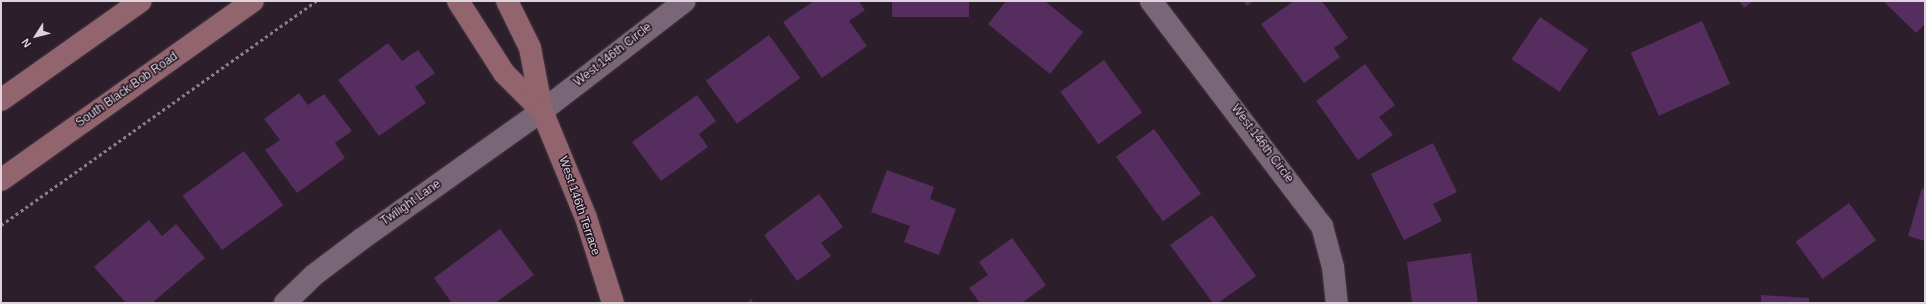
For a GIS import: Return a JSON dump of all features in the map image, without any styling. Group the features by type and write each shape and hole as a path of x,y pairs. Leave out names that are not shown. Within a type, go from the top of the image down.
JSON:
{"main road":[{"path":"1,100 141,1"},
{"name":"South Black Bob Road","path":"1,180 253,1"},
{"name":"West 146th Terrace","path":"458,1 504,74 542,111"},
{"name":"West 146th Terrace","path":"507,1 530,48 542,111 586,218 613,303"}],"street":[{"name":"West 146th Circle","path":"542,111 685,1"},
{"name":"West 146th Circle","path":"1151,1 1322,226 1333,267 1337,303"},
{"name":"Twilight Lane","path":"285,303 314,275 363,238 542,111"}],"path":[{"path":"1,225 316,1"}],"building":[{"path":"814,1 859,1 865,10 849,21 867,46 822,78 783,22"},
{"path":"892,1 969,1 969,17 892,17"},
{"path":"1006,1 1045,1 1083,32 1050,74 988,24"},
{"path":"1243,1 1254,1 1247,6"},
{"path":"1294,1 1322,1 1348,38 1334,48 1340,57 1304,83 1261,24"},
{"path":"1739,1 1753,1 1744,8"},
{"path":"1883,1 1925,1 1925,24 1916,33"},
{"path":"1540,17 1588,49 1560,92 1511,59"},
{"path":"1702,21 1730,84 1659,116 1631,53"},
{"path":"769,35 800,78 737,124 706,81"},
{"path":"388,43 402,61 418,50 435,73 415,87 426,103 379,136 338,80"},
{"path":"1104,60 1142,113 1099,144 1060,92"},
{"path":"1365,64 1395,105 1379,117 1393,135 1358,160 1316,101"},
{"path":"299,93 308,105 324,94 352,131 335,143 345,158 297,193 265,150 280,140 264,119"},
{"path":"697,95 716,121 699,134 708,147 661,181 632,142"},
{"path":"1154,129 1201,194 1163,221 1116,157"},
{"path":"1433,143 1457,192 1433,204 1442,221 1404,240 1371,174"},
{"path":"244,151 283,205 222,250 183,196"},
{"path":"887,170 934,187 930,199 956,209 939,255 904,242 910,226 871,212"},
{"path":"1922,188 1925,189 1925,241 1908,236"},
{"path":"819,194 843,227 821,243 831,256 797,281 764,235"},
{"path":"1849,203 1876,240 1823,279 1796,242"},
{"path":"1212,215 1256,276 1218,303 1213,303 1170,245"},
{"path":"149,220 162,236 176,224 205,258 152,303 126,303 94,267"},
{"path":"500,229 534,275 495,303 452,303 434,278"},
{"path":"1012,238 1046,285 1022,303 980,303 969,288 988,275 979,262"},
{"path":"1471,253 1478,303 1412,303 1407,262"},
{"path":"1761,295 1809,298 1809,303 1761,303"},
{"path":"751,299 754,303 746,303"}]}
